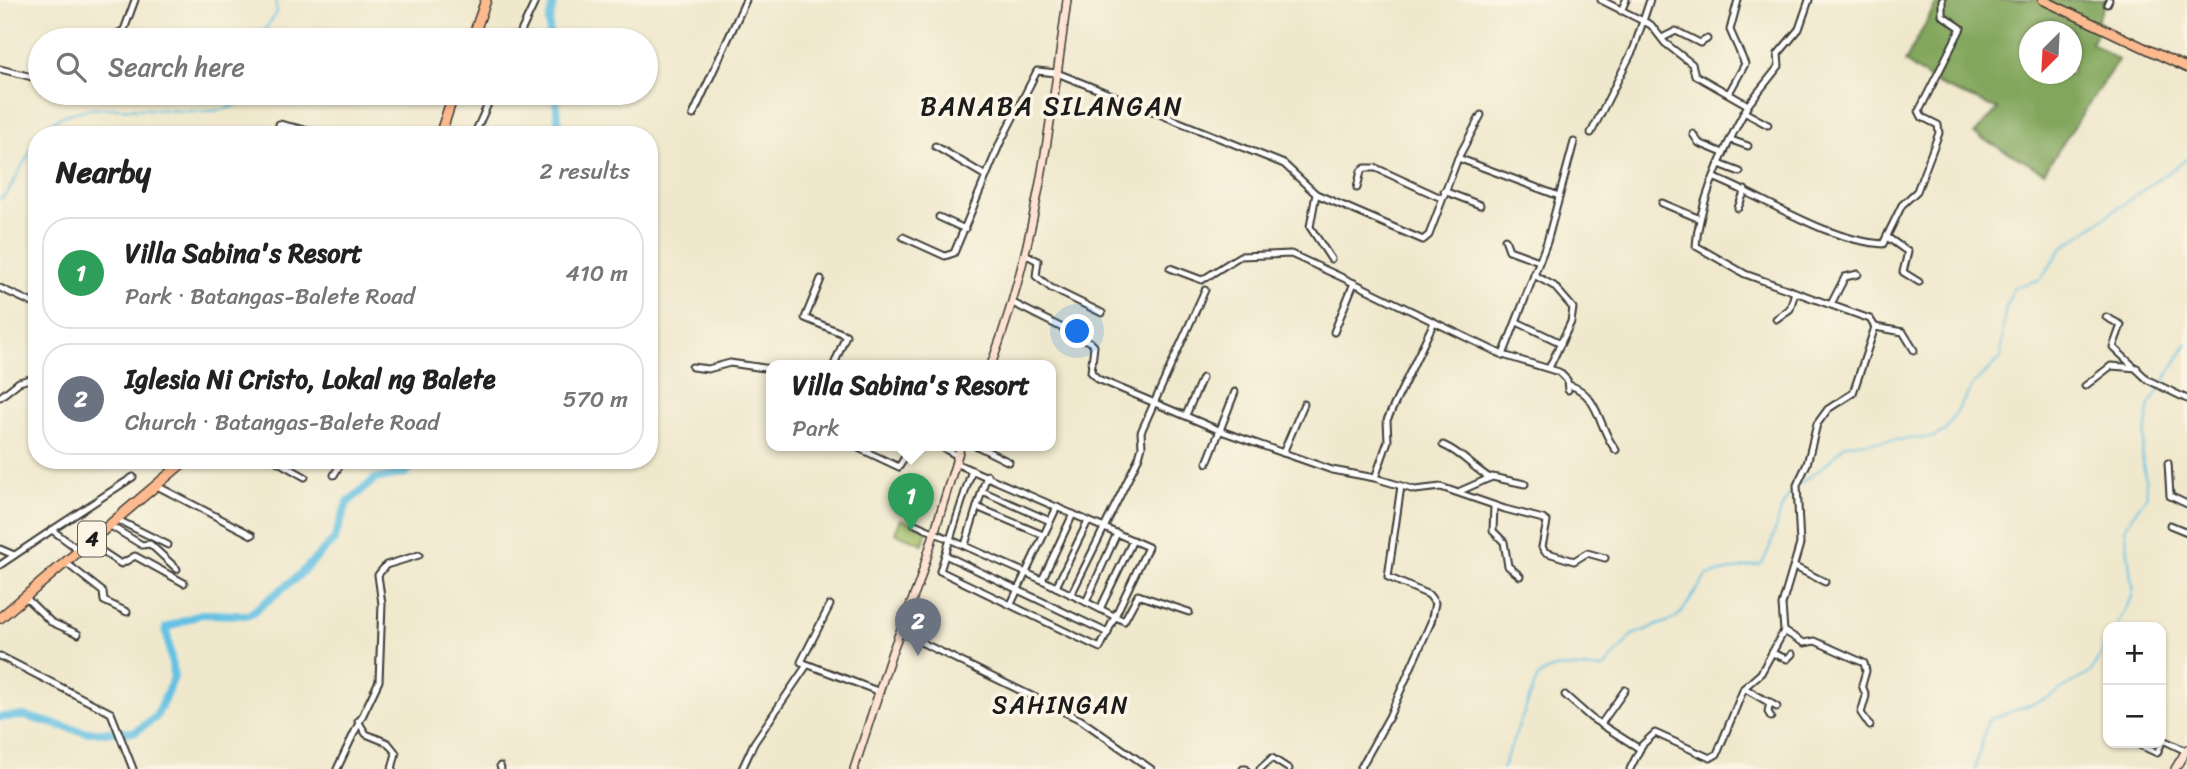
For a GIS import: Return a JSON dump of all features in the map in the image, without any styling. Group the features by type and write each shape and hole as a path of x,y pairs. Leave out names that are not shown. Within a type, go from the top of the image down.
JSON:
{"highway":[{"path":"476,28 486,0"},
{"path":"443,126 450,105"},
{"name":"4","path":"0,618 175,469"}],"main road":[{"path":"994,360 1026,254 1067,0"},
{"path":"2043,0 2187,68"},
{"path":"854,769 959,451"},
{"path":"2175,769 2186,753"}],"street":[{"path":"125,28 135,0"},
{"path":"523,28 536,0"},
{"path":"693,115 746,0"},
{"path":"1601,0 1651,25 1692,64 1695,75 1729,93 1768,125"},
{"path":"1621,11 1626,0"},
{"path":"1591,133 1619,81 1650,0"},
{"path":"1729,93 1745,64 1730,30 1738,0"},
{"path":"1810,0 1799,29 1778,54 1779,66 1746,108 1723,153 1700,219 1696,246 1734,269 1870,320 1875,327 1903,332 1914,350"},
{"path":"1715,178 1745,190 1807,223 1879,244 1887,237 1902,205 1917,191 1939,133 1938,125 1922,117 1919,111 1961,29 1942,15 1942,0"},
{"path":"1662,38 1676,31 1700,43 1707,39"},
{"path":"0,69 28,76"},
{"path":"903,237 951,256 1037,71 1057,73 1284,164 1316,194 1423,240 1429,235 1458,158 1481,115"},
{"path":"478,126 488,105"},
{"path":"279,124 288,126"},
{"path":"1693,134 1699,143 1723,153"},
{"path":"1731,140 1748,146"},
{"path":"1503,355 1539,261 1574,142"},
{"path":"935,146 986,176"},
{"path":"1458,158 1559,196"},
{"path":"1719,164 1740,172"},
{"path":"1357,188 1361,171 1365,168 1376,168 1441,198"},
{"path":"1738,208 1745,190"},
{"path":"1444,191 1480,205"},
{"path":"1316,194 1310,227 1331,259"},
{"path":"1661,203 1700,219"},
{"path":"939,217 965,229"},
{"path":"1887,237 1908,252 1903,272 1919,282"},
{"path":"1506,239 1509,250 1539,261"},
{"path":"1026,254 1038,261 1036,276 1051,288 1102,313"},
{"path":"1170,268 1202,280 1240,256 1291,254 1503,355 1563,374 1568,387 1579,389 1592,404 1616,450"},
{"path":"1831,304 1845,277 1858,274"},
{"path":"1534,275 1554,286 1573,308 1573,317 1549,368"},
{"path":"821,279 805,318 846,335 836,360"},
{"path":"1334,332 1354,283"},
{"path":"0,288 28,301"},
{"path":"1071,595 1139,457 1142,446 1141,432 1205,290"},
{"path":"1776,319 1790,309 1795,292"},
{"path":"1013,303 1090,342 1094,346 1092,375 1221,430 1344,473 1375,478 1415,490 1437,486 1494,506 1546,520 1542,547 1545,552 1574,561 1587,553 1605,558"},
{"path":"2106,317 2121,325 2113,346 2159,387 2187,399"},
{"path":"1517,321 1561,343"},
{"path":"1375,478 1388,440 1387,420 1434,322"},
{"path":"1630,769 1640,749 1657,733 1710,758 1715,757 1744,688 1759,676 1783,631 1782,605 1795,566 1801,532 1797,485 1807,464 1815,430 1828,409 1853,393 1875,327"},
{"path":"692,367 717,368 730,363 766,368"},
{"path":"2085,386 2111,366 2137,368"},
{"path":"1186,415 1202,378"},
{"path":"0,397 19,382 28,380"},
{"path":"1207,463 1235,392"},
{"path":"1283,453 1304,404"},
{"path":"1443,446 1459,452 1475,469 1490,478 1525,484"},
{"path":"865,451 899,467 908,451"},
{"path":"946,451 972,470 1148,547 1100,648 940,571 972,470"},
{"path":"987,451 1010,462"},
{"path":"2168,463 2170,496 2187,504"},
{"path":"291,469 305,477"},
{"path":"334,475 338,469"},
{"path":"964,545 987,475"},
{"path":"0,565 134,477"},
{"path":"1458,492 1490,478"},
{"path":"155,485 252,536"},
{"path":"1360,769 1389,717 1431,622 1435,603 1429,595 1388,576 1401,486"},
{"path":"982,491 1050,521"},
{"path":"1494,506 1493,531 1504,542 1508,566 1520,576"},
{"path":"977,507 1043,535"},
{"path":"1011,604 1057,507"},
{"path":"1042,580 1073,514"},
{"path":"1056,587 1088,521"},
{"path":"113,522 168,545"},
{"path":"113,522 142,545 150,544 177,569"},
{"path":"915,524 1042,580 1124,621 1138,595 1189,612"},
{"path":"2169,525 2187,532"},
{"path":"52,530 79,550"},
{"path":"1086,602 1117,533"},
{"path":"1100,610 1133,540"},
{"path":"88,542 121,564 135,556 184,583"},
{"path":"0,549 15,555"},
{"path":"337,769 379,681 382,604 378,575 386,565 419,555"},
{"path":"945,555 1108,633"},
{"path":"65,562 103,592 107,603 127,612"},
{"path":"1795,566 1825,582"},
{"path":"25,597 51,622 78,634"},
{"path":"830,605 801,662 880,692"},
{"path":"1783,631 1804,643 1815,641 1864,663 1866,671 1862,685 1866,696 1861,713 1870,726"},
{"path":"900,632 1081,720 1151,769"},
{"path":"1772,653 1787,659 1792,654"},
{"path":"0,656 107,709 118,727 123,750 133,769"},
{"path":"742,769 754,743 807,665"},
{"path":"1744,688 1777,707"},
{"path":"1601,724 1625,690"},
{"path":"1566,695 1601,724 1640,749"},
{"path":"1770,702 1768,712 1771,718"},
{"path":"358,721 366,734 388,743 396,753 392,769"},
{"path":"2166,742 2186,753"},
{"path":"2146,748 2158,753 2160,748"},
{"path":"1260,769 1272,758 1289,769"}],"green space":[{"path":"1938,0 2107,0 2097,20 2103,25 2091,43 2118,60 2044,172 1974,134 1998,109 1939,85 1905,62"},
{"path":"901,519 927,530 923,544 895,533"}],"waterway":[{"path":"266,28 277,12 275,0"},
{"path":"549,28 554,0"},
{"path":"50,126 59,118 86,110 118,108 213,111 235,105"},
{"path":"556,105 559,126"},
{"path":"0,199 8,192 28,155"},
{"path":"1799,484 1822,468 1846,444 1933,437 1945,431 1974,384 2000,359 2005,310 2013,288 2041,279 2063,247 2187,159"},
{"path":"2119,622 2133,595 2125,527 2147,495 2142,453 2150,404 2187,344"},
{"path":"0,717 25,716 84,732 135,732 156,717 174,677 166,628 201,614 249,615 296,578 334,540 347,503 375,479 406,473 410,469"},
{"path":"1502,769 1537,679 1551,669 1560,667 1604,668 1632,635 1674,619 1682,612 1707,575 1761,564 1788,496 1795,488"},
{"path":"1975,769 1988,720 2043,700 2091,672 2103,650"}],"place":[{"name":"Villa Sabina's Resort","path":"911,531"},
{"name":"Iglesia Ni Cristo, Lokal ng Balete","path":"918,656"}],"district":[{"name":"BANABA SILANGAN","path":"1052,106"},
{"name":"SAHINGAN","path":"1061,705"}]}
